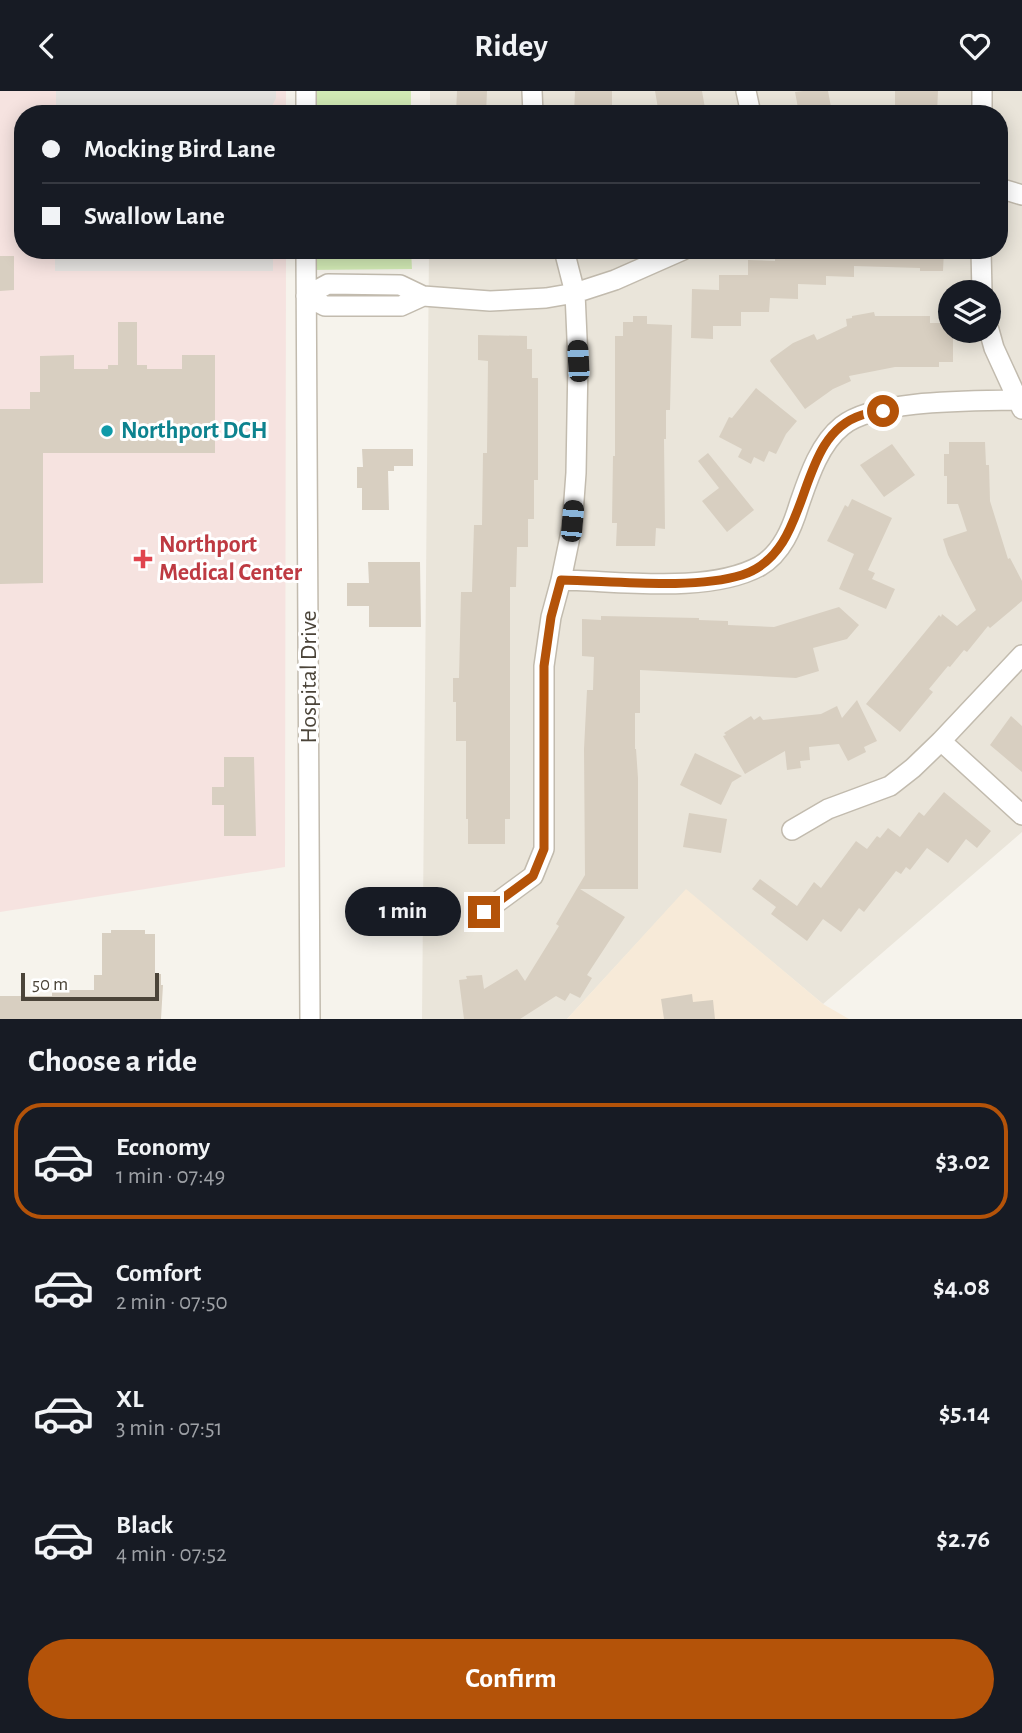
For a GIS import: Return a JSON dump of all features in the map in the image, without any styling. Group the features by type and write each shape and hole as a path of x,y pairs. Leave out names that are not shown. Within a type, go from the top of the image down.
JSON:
{"street":[{"name":"Hospital Drive","path":"306,259 310,1019"},
{"path":"484,912 533,876 544,849 544,666 551,617 572,527 576,473 578,361 575,293 566,259"},
{"path":"306,296 325,306 401,306 423,296 490,301 546,298 575,293 615,280 663,259"},
{"path":"981,259 982,280"},
{"path":"561,580 697,583 743,575 764,564 781,547 792,527 811,473 827,443 841,427 860,415 906,406 1020,405 993,343"},
{"path":"792,830 828,809 859,800 890,786 941,741 1022,655"},
{"path":"941,741 1022,815"}],"shaded area":[{"name":"Northport Medical Center","path":"0,91 286,91 286,105 14,105 14,259 286,259 285,867 0,912"},
{"path":"56,91 276,91 272,105 56,105"},
{"path":"430,91 1022,91 1022,832 823,1004 686,890 567,1019 422,1019 429,259 1008,259 1008,105 430,105"},
{"path":"55,259 273,259 273,271 55,271"},
{"path":"686,889 823,1004 849,1019 567,1019"}],"green space":[{"path":"306,91 411,91 411,105 306,105"},
{"path":"306,259 411,259 412,269 306,270"}],"building":[{"path":"457,91 487,91 486,105 456,105"},
{"path":"575,91 612,91 612,105 574,105"},
{"path":"655,91 702,91 704,105 657,105"},
{"path":"828,91 831,105 797,105 795,92"},
{"path":"895,91 938,91 937,105 895,105"},
{"path":"0,256 14,256 14,290 0,291"},
{"path":"944,259 943,271 854,266 854,277 826,276 826,285 798,284 798,299 770,298 769,312 741,312 741,326 713,326 713,339 691,338 692,289 719,290 719,275 748,275 748,260"},
{"path":"874,312 875,316 930,316 930,323 938,323 938,343 953,343 953,362 939,362 939,367 895,367 849,376 851,381 833,389 805,409 771,359 793,343 814,334 817,340 847,326 846,319"},
{"path":"633,316 647,316 647,324 672,325 670,410 666,410 664,439 665,529 656,528 655,546 616,546 617,523 612,523 615,336 623,336 623,322 633,322"},
{"name":"Northport DCH","path":"118,322 137,322 137,365 147,365 147,369 182,369 182,355 215,355 215,453 43,453 43,583 0,584 0,409 30,409 30,392 40,392 40,356 74,355 74,369 108,369 108,365 118,365"},
{"path":"478,335 527,336 527,349 532,349 532,378 538,378 538,480 534,480 534,519 528,519 528,547 517,547 516,587 510,587 510,819 505,819 505,844 468,844 466,741 456,741 456,702 453,702 453,678 459,678 461,592 472,592 474,525 482,525 483,453 487,453 488,361 478,360"},
{"path":"756,388 797,421 786,434 776,454 769,451 764,462 754,457 751,464 738,457 742,449 719,437 729,417 732,418"},
{"path":"949,442 985,442 990,501 1008,559 1010,558 1022,581 1022,601 990,628 988,626 967,652 964,650 950,667 948,666 929,689 933,692 900,732 866,704 939,615 941,617 942,614 957,626 976,610 948,555 943,539 967,531 958,504 947,504 944,454 949,454"},
{"path":"892,444 915,475 884,497 860,465"},
{"path":"362,449 413,449 413,466 394,466 394,471 388,471 389,510 362,510 362,488 357,488 357,467 363,467"},
{"path":"708,453 754,510 727,532 702,501 719,488 698,461"},
{"path":"852,499 892,518 868,570 875,573 872,579 895,589 886,609 839,589 854,554 827,541 845,505 848,507"},
{"path":"368,562 420,562 421,627 369,627 369,606 347,606 347,583 369,583"},
{"path":"839,607 859,625 847,639 813,648 819,671 796,678 640,670 640,713 635,713 638,889 580,889 625,917 587,975 592,978 580,998 570,993 565,1001 556,996 520,1019 464,1019 459,980 467,979 466,976 482,975 484,989 517,969 525,981 559,926 556,924 585,875 584,749 587,690 593,690 594,657 582,656 582,619 601,620 601,616 699,618 728,621 728,625 774,627"},
{"path":"857,700 877,741 864,747 866,752 848,761 839,744 809,747 810,760 800,761 801,768 787,770 785,751 745,774 723,736 751,716 754,720 760,716 763,720 821,714 837,706 842,718"},
{"path":"1011,716 1022,726 1022,772 990,745"},
{"path":"695,753 742,776 732,782 721,805 680,785"},
{"path":"224,757 254,757 256,836 224,836 224,805 212,805 212,787 224,787"},
{"path":"944,792 991,831 977,848 966,839 948,863 927,848 910,870 906,867 901,874 896,871 864,912 859,908 841,932 823,919 807,941 771,914 776,907 752,889 760,879 797,906 814,882 821,888 856,841 867,849 877,836 880,838 888,828 900,837 919,812 924,816"},
{"path":"689,813 727,819 721,853 683,847"},
{"path":"111,930 145,930 145,934 155,934 155,974 161,974 163,985 161,1019 0,1019 0,996 52,996 52,990 94,990 94,975 102,975 102,933 111,933"},
{"path":"692,994 693,1002 713,1000 715,1019 664,1019 661,999"}],"place":[{"name":"Northport DCH","path":"107,431"},
{"name":"Northport Medical Center","path":"143,559"}],"route":[{"path":"484,912 533,876 544,849 544,666 551,617 561,580 697,583 743,575 764,564 781,547 792,527 807,483 827,443 841,427 860,415 883,411"}]}
